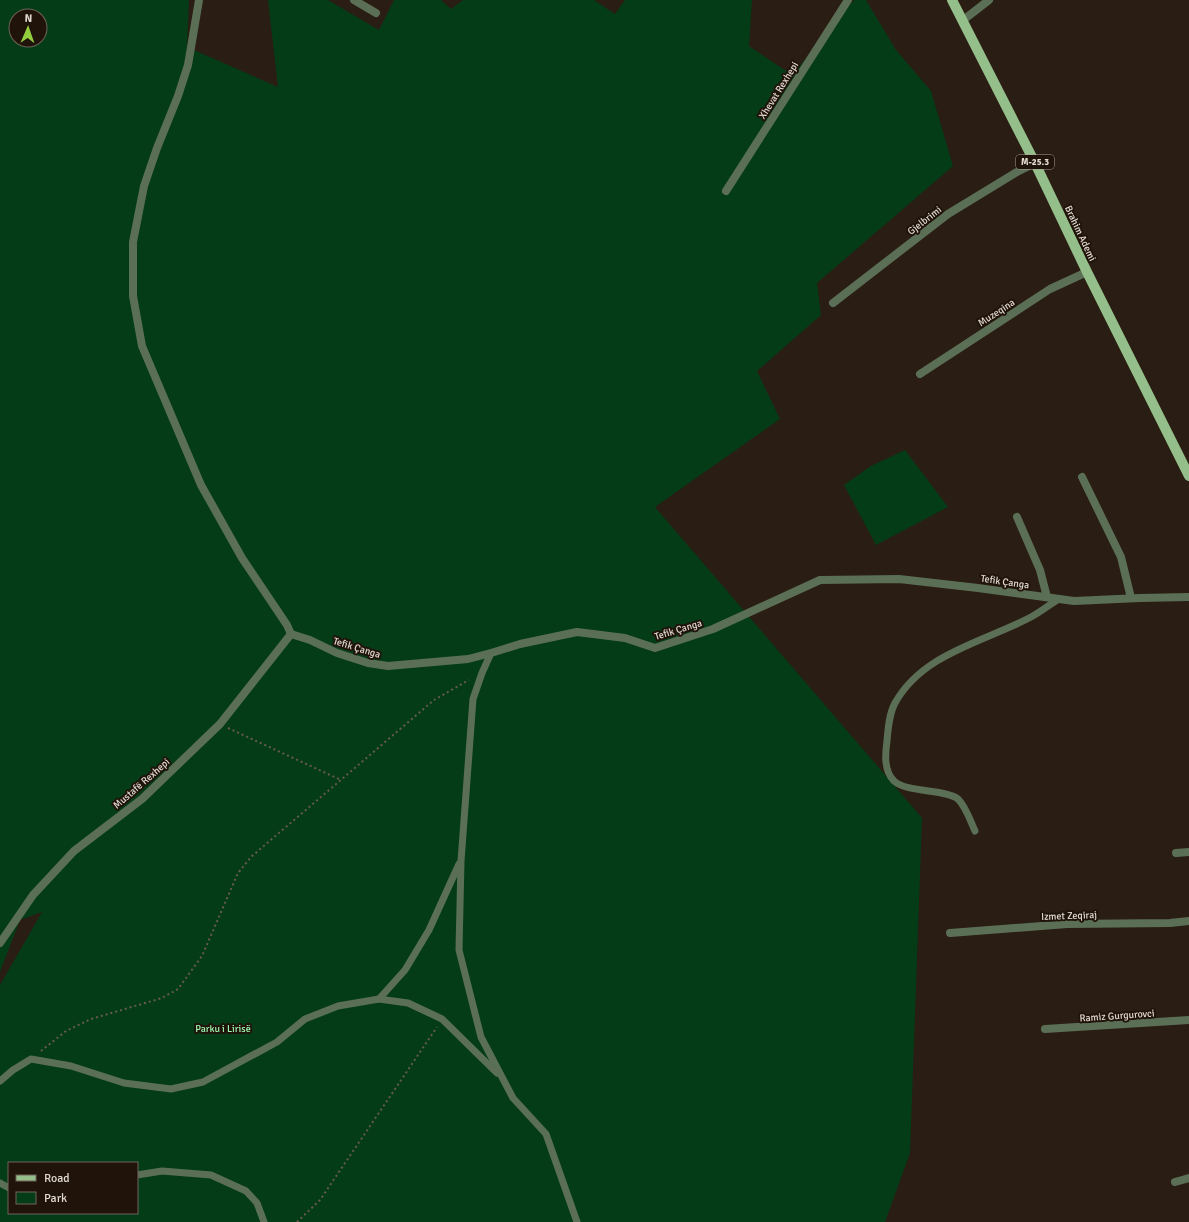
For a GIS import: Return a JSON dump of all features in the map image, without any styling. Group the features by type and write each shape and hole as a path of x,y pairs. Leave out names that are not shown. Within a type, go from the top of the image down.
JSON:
{"main road":[{"name":"Brahim Ademi","path":"952,0 1035,163 1087,272 1189,476"}],"street":[{"path":"199,0 188,65 144,186 133,242 133,296 142,346 201,485 242,558 287,625 291,634"},
{"path":"354,0 376,13"},
{"name":"Xhevat Rexhepi","path":"726,191 848,0"},
{"path":"962,21 989,0"},
{"name":"Gjelbrimi","path":"833,304 948,214 1017,172 1035,163"},
{"name":"Muzeqina","path":"920,374 1050,289 1087,272"},
{"path":"1082,477 1121,557 1131,598"},
{"name":"Tefik Çanga","path":"1017,517 1040,570 1047,597"},
{"name":"Tefik Çanga","path":"291,634 310,640 337,653 368,663 388,666 468,659 520,644 577,632 625,638 655,648 713,629 820,580 899,579 1074,601 1131,598 1189,598"},
{"name":"Mustafë Rexhepi","path":"0,943 32,895 74,851 142,799 220,724 291,634"},
{"path":"1176,853 1189,852"},
{"name":"Izmet Zeqiraj","path":"950,933 1067,924 1170,923 1189,921"},
{"name":"Ramiz Gurgurovci","path":"1045,1029 1189,1020"},
{"path":"1174,1182 1189,1178"}],"lane":[{"path":"975,831 963,806 957,798 946,794 910,788 895,782 887,772 886,752 888,727 894,704 907,686 924,670 955,651 1031,617 1059,598"},
{"path":"491,653 482,673 474,699 460,861 459,950 481,1037 513,1098 546,1134 577,1222"},
{"path":"379,1000 405,970 429,930 460,861"},
{"path":"0,1081 13,1070 31,1059 71,1066 124,1083 171,1089 203,1082 277,1042 306,1019 338,1006 379,1000 408,1003 442,1019 503,1079"},
{"path":"138,1175 162,1171 211,1175 246,1191 258,1203 264,1222"}],"path":[{"path":"31,1059 66,1031 78,1025 91,1019 162,998 178,989 202,956 238,873 252,857 434,700 482,673"},
{"path":"220,724 341,780"},
{"path":"297,1222 320,1200 442,1019"}],"green space":[{"name":"Parku i Lirisë","path":"0,0 189,0 187,47 278,87 268,0 328,0 379,30 394,0 441,0 451,9 463,0 594,0 615,14 625,0 752,0 749,46 792,75 854,0 866,0 896,50 931,91 953,166 817,283 821,315 757,371 780,419 655,507 922,818 910,1153 885,1222 0,1222 0,985 42,912 20,920 0,972"},
{"path":"905,450 948,507 876,545 844,485 871,466"}]}
